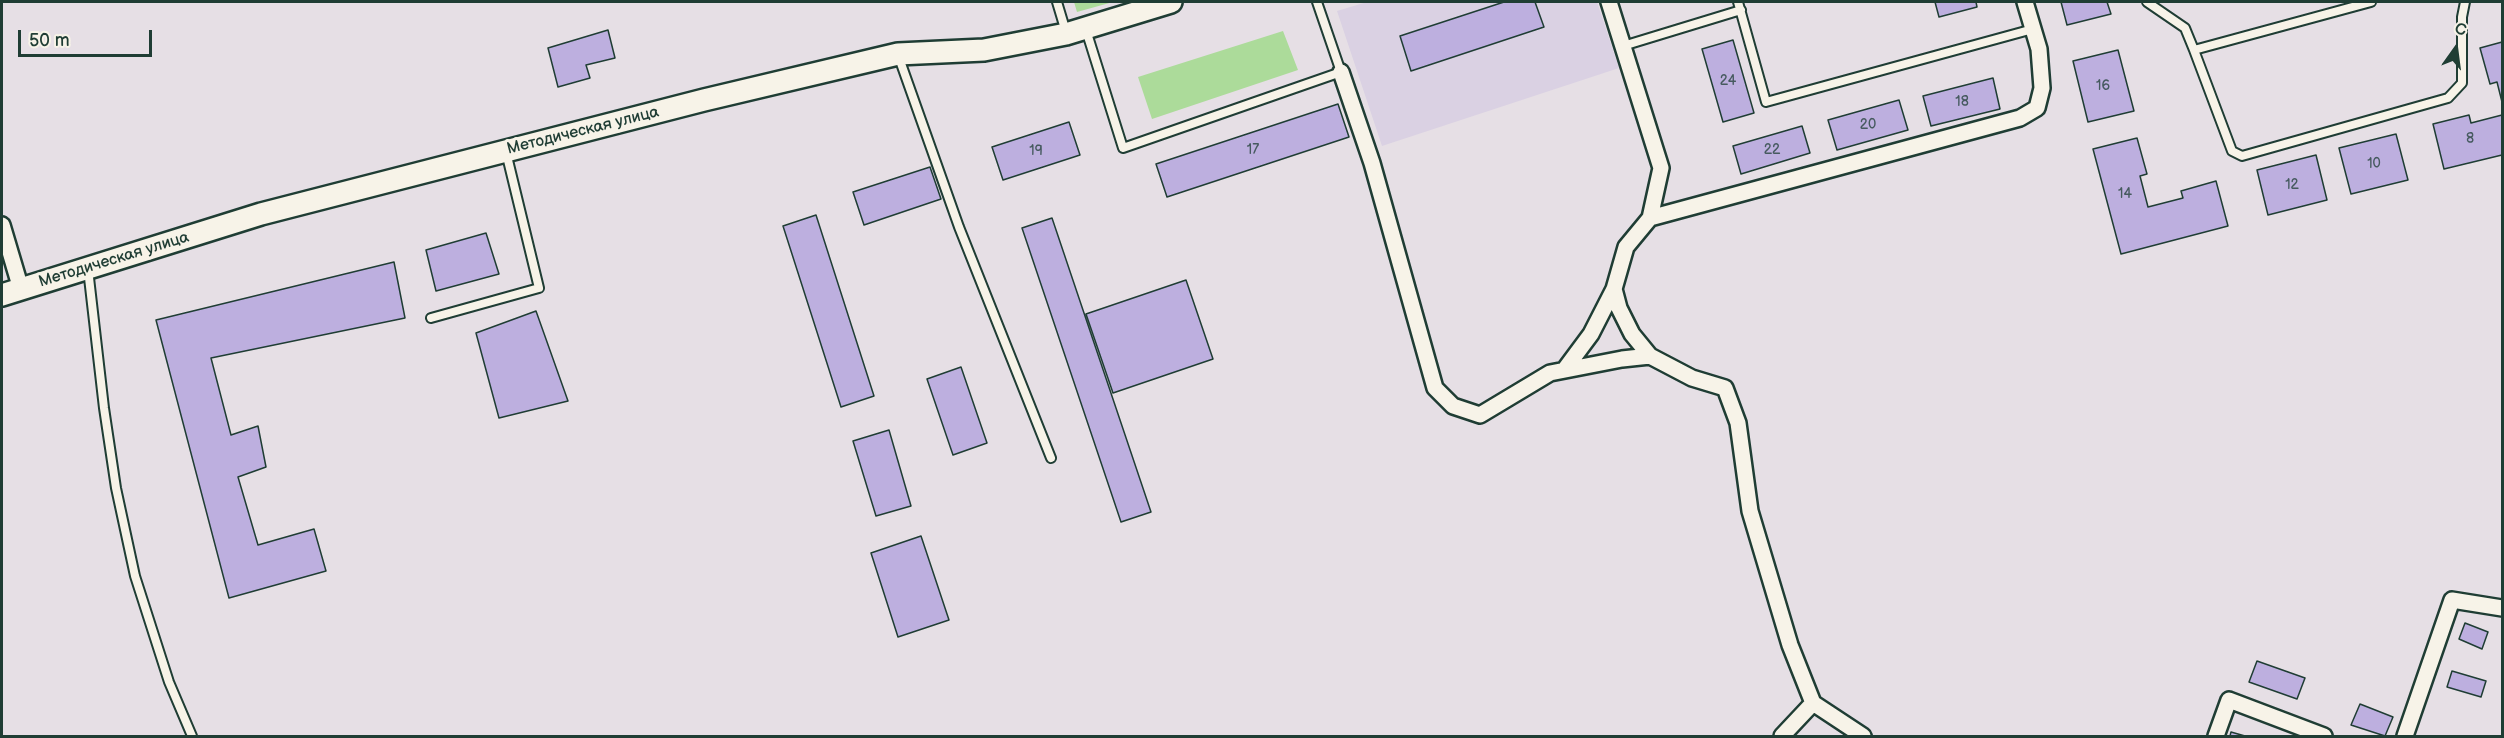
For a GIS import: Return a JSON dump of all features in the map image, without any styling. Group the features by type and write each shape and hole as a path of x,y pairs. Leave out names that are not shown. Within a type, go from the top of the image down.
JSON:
{"main road":[{"name":"Методическая улица","path":"11,292 261,214 505,150 898,54 984,50 1076,31 1171,2"}],"street":[{"path":"1565,369 1591,333 1614,289 1626,247 1650,218 1661,168 1610,2"},
{"path":"1650,218 2020,118 2037,108 2042,88 2039,49 2025,2"},
{"path":"1341,72 1372,163 1435,388 1452,406 1480,415 1550,374 1565,369 1650,356"},
{"path":"2,225 11,292"},
{"path":"1614,289 1619,308 1632,334 1650,356 1692,378 1725,388 1737,423 1750,511 1790,645 1813,703 1863,736"},
{"path":"2405,736 2452,600 2502,608"},
{"path":"2216,736 2229,700 2324,736"},
{"path":"1782,736 1813,703"}],"lane":[{"path":"1057,2 1076,31 1123,148 1341,72 1317,2"},
{"path":"1738,2 1766,102 2033,29"},
{"path":"2147,2 2185,28 2232,151 2242,156 2448,98 2462,83 2462,17 2465,2"},
{"path":"2194,50 2371,2"},
{"path":"1623,46 1741,10"},
{"path":"898,54 959,227 1051,458"},
{"path":"431,318 539,288 505,150"},
{"path":"88,268 109,442 135,576 170,682 192,736"}],"shaded area":[{"path":"1367,2 1597,2 1619,68 1382,146 1337,11"}],"green space":[{"path":"1074,2 1113,2 1077,12"},
{"path":"1283,31 1298,70 1152,119 1138,77"}],"building":[{"path":"1504,2 1535,2 1544,27 1411,71 1400,36"},
{"path":"1935,2 1976,2 1977,7 1939,17"},
{"path":"2061,2 2107,2 2111,14 2067,25"},
{"path":"608,30 615,58 586,65 590,78 558,87 548,48"},
{"path":"1733,40 1754,113 1723,122 1702,49"},
{"path":"2502,42 2502,102 2497,82 2490,84 2480,48"},
{"path":"2118,50 2134,111 2088,122 2073,61"},
{"path":"1993,78 2000,109 1931,126 1923,96"},
{"path":"1899,100 1908,130 1837,150 1828,120"},
{"path":"1338,104 1349,137 1167,197 1156,164"},
{"path":"2469,115 2471,123 2502,115 2502,155 2444,169 2433,124"},
{"path":"1069,122 1080,155 1003,180 992,147"},
{"path":"1802,126 1810,153 1741,174 1733,146"},
{"path":"2396,134 2408,180 2351,194 2339,148"},
{"path":"2137,138 2147,174 2140,176 2148,207 2183,198 2181,191 2216,181 2228,226 2121,254 2093,149"},
{"path":"2316,155 2327,200 2268,215 2257,170"},
{"path":"930,167 941,199 864,225 853,192"},
{"path":"816,215 874,396 841,407 783,226"},
{"path":"1052,218 1151,512 1121,522 1022,228"},
{"path":"486,233 499,274 436,291 426,250"},
{"path":"394,262 405,318 211,358 231,435 258,426 266,467 238,477 258,545 314,529 326,571 229,598 156,320"},
{"path":"1186,280 1213,359 1113,393 1086,314"},
{"path":"536,311 568,401 499,418 476,333"},
{"path":"961,367 987,443 953,455 927,379"},
{"path":"889,430 911,506 876,516 853,441"},
{"path":"921,536 949,620 898,637 871,553"},
{"path":"2465,623 2488,632 2482,649 2459,639"},
{"path":"2257,661 2305,678 2297,699 2249,682"},
{"path":"2452,671 2486,681 2481,697 2447,687"},
{"path":"2360,704 2393,717 2385,736 2351,725"},
{"path":"2231,732 2245,736 2230,736"}]}
